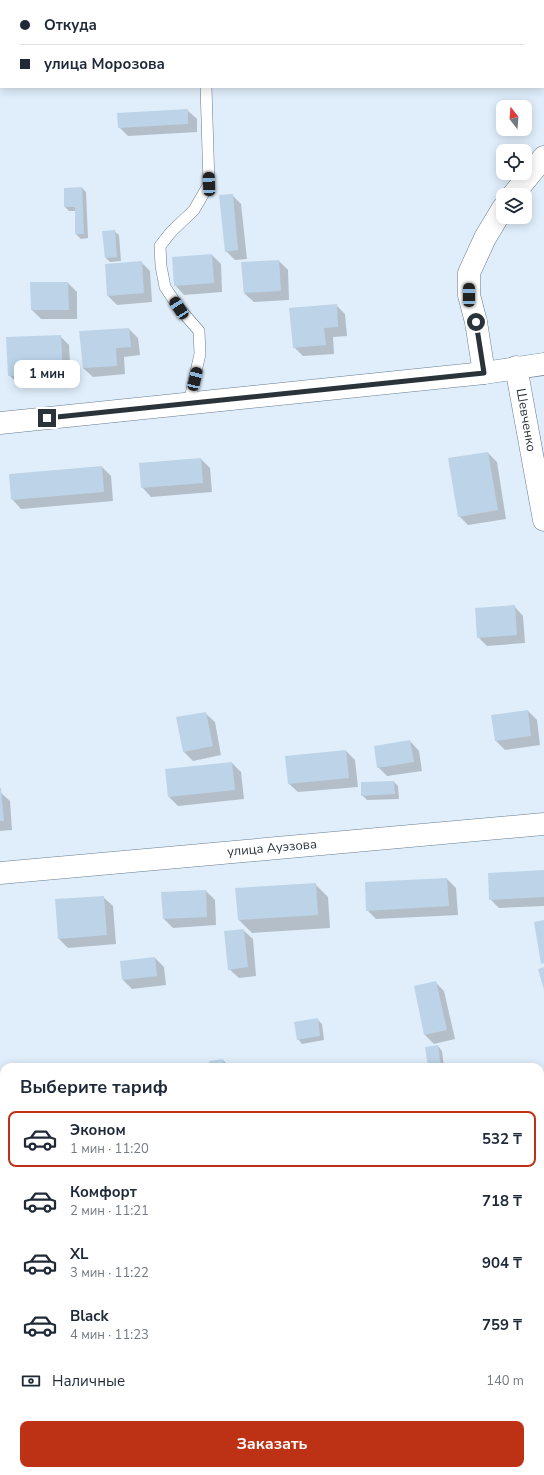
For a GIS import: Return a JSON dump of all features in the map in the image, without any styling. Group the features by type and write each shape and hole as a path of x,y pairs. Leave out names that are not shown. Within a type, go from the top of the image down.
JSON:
{"street":[{"path":"519,188 544,157"},
{"path":"484,373 476,322 469,295 469,273 485,238 496,220"},
{"path":"0,423 484,373 544,364"},
{"name":"Шевченко","path":"516,367 544,520"},
{"name":"улица Ауэзова","path":"0,873 544,824"}],"lane":[{"path":"189,403 200,354 199,331 179,308 165,287 161,266 160,246 171,232 194,210 209,184 206,88"}],"building":[{"path":"188,109 188,124 118,128 117,113"},
{"path":"82,187 84,234 75,234 75,207 64,207 64,188"},
{"path":"233,194 238,250 225,252 219,195"},
{"path":"115,230 117,257 105,258 102,231"},
{"path":"212,254 214,283 174,286 172,257"},
{"path":"279,260 281,291 244,293 241,262"},
{"path":"142,261 144,293 107,296 105,264"},
{"path":"30,282 68,282 69,310 31,310"},
{"path":"337,304 338,327 324,328 326,345 293,348 289,308"},
{"path":"129,328 131,347 116,348 117,366 83,368 79,331"},
{"path":"61,335 63,373 8,376 6,337"},
{"path":"488,452 498,510 458,517 448,458"},
{"path":"201,458 203,483 141,488 139,463"},
{"path":"102,466 104,492 11,500 9,474"},
{"path":"515,605 517,635 477,638 475,608"},
{"path":"528,710 531,736 495,741 491,715"},
{"path":"206,712 213,746 183,752 176,717"},
{"path":"410,740 414,762 377,768 374,746"},
{"path":"346,750 349,778 288,784 285,756"},
{"path":"232,762 235,790 168,797 165,769"},
{"path":"394,781 395,794 361,796 361,782"},
{"path":"1,788 4,821 0,821"},
{"path":"544,870 544,897 489,900 488,873"},
{"path":"447,878 449,906 366,911 365,882"},
{"path":"316,883 318,915 238,920 235,888"},
{"path":"206,890 207,917 163,919 161,892"},
{"path":"104,896 107,935 58,939 55,899"},
{"path":"544,920 544,963 541,964 534,922"},
{"path":"244,929 248,967 228,970 224,931"},
{"path":"155,957 157,976 122,980 120,961"},
{"path":"544,967 544,990 538,969"},
{"path":"436,981 447,1030 424,1035 414,986"},
{"path":"318,1018 320,1036 297,1040 294,1022"},
{"path":"438,1045 440,1063 427,1063 425,1047"},
{"path":"223,1059 224,1063 209,1063 209,1061"}],"route":[{"path":"47,418 484,373 476,322"}]}
